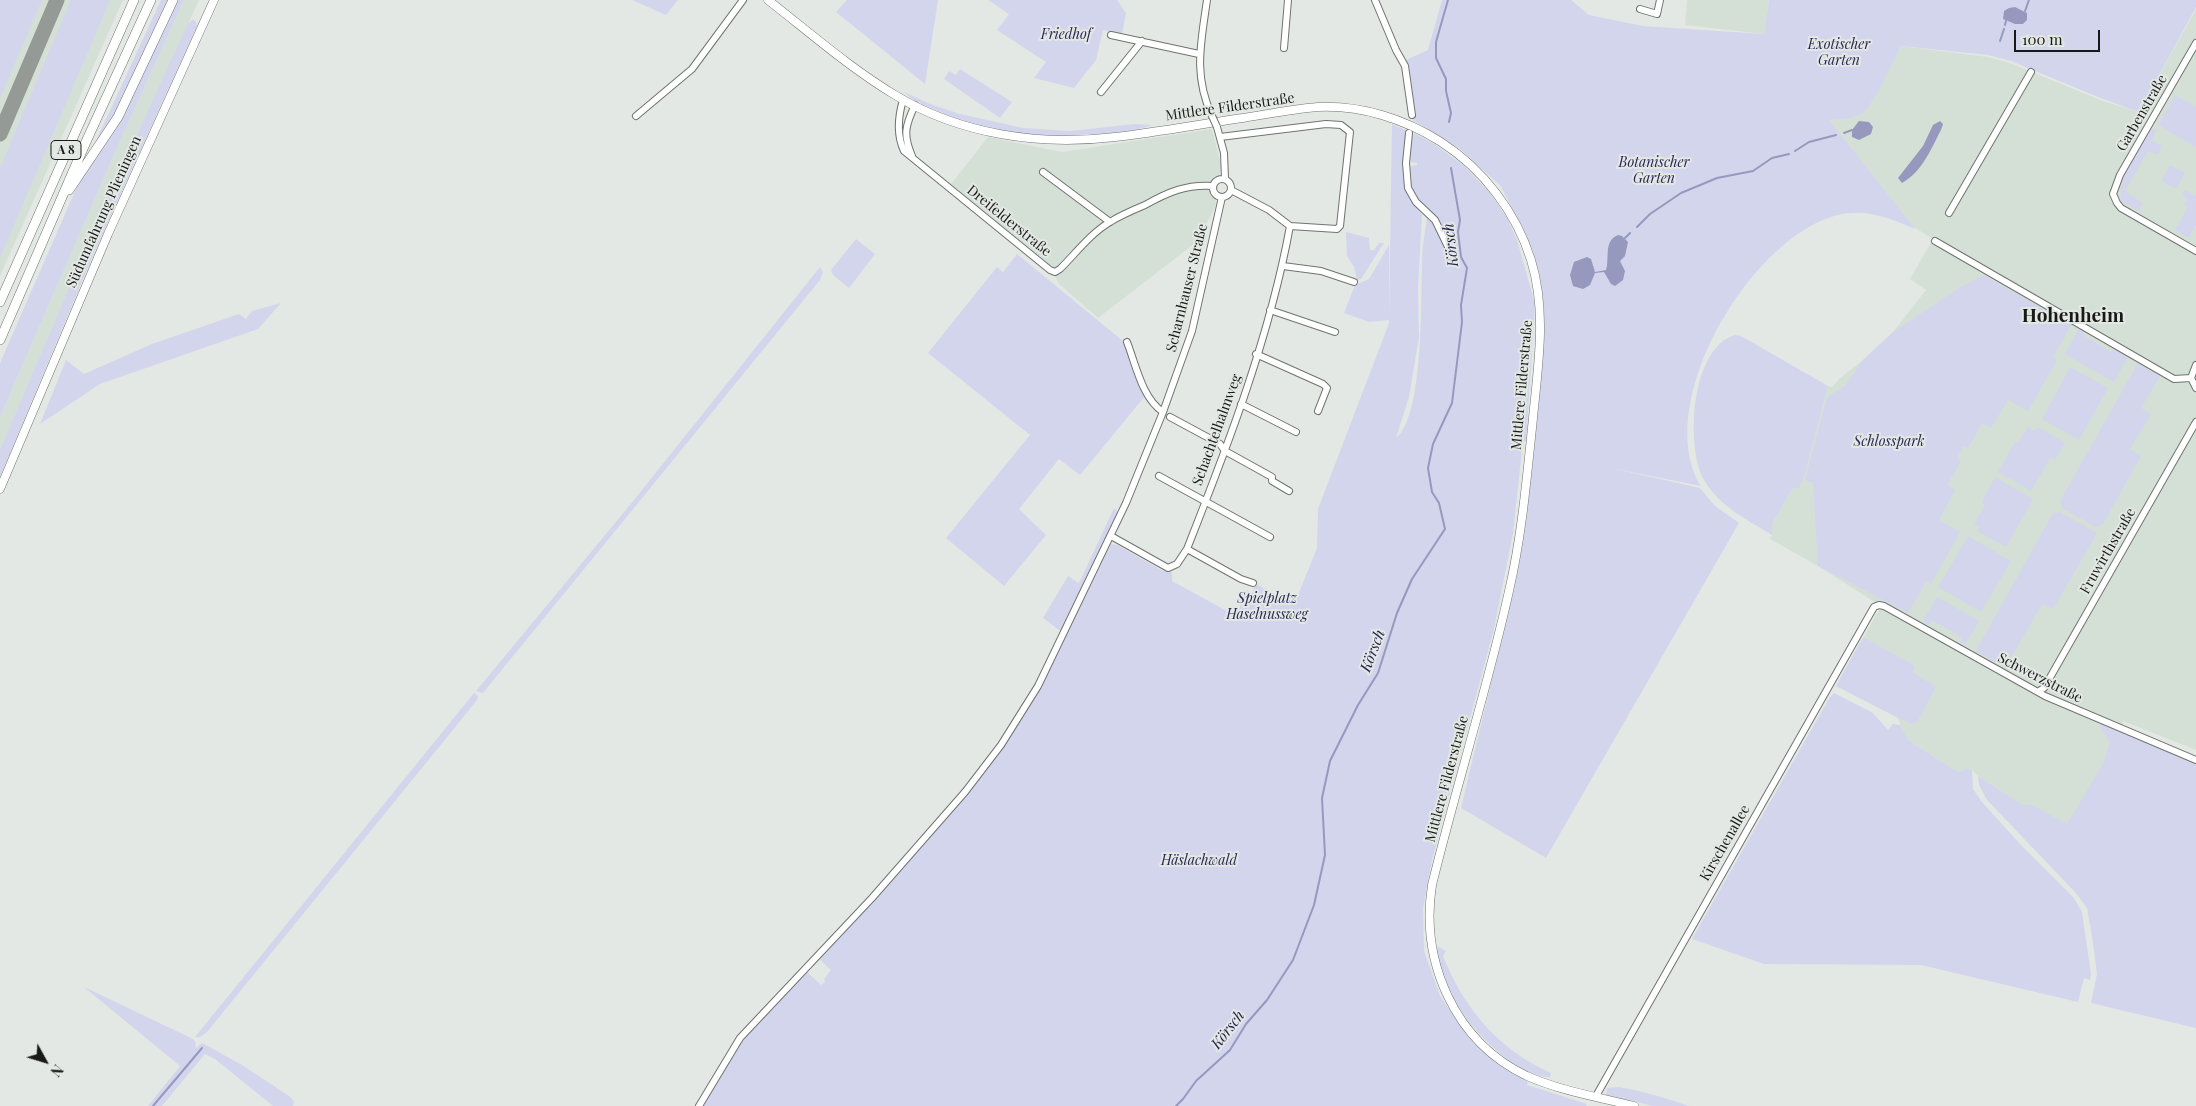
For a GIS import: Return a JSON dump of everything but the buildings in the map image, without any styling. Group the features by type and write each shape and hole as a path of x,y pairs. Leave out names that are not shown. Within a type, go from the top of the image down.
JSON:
{"highway":[{"name":"A 8","path":"0,302 134,0"},
{"name":"A 8","path":"0,340 59,202 151,0"},
{"path":"59,202 118,117 173,0"}],"main road":[{"name":"Südumfahrung Plieningen","path":"0,488 125,195 214,0"},
{"name":"Mittlere Filderstraße","path":"768,0 862,72 903,100 947,119 985,131 1009,136 1056,140 1115,137 1313,108 1361,110 1414,127 1451,148 1476,170 1505,206 1520,233 1531,260 1540,308 1540,345 1519,539 1509,593 1434,877 1430,898 1432,951 1443,988 1461,1019 1478,1040 1504,1062 1526,1075 1543,1082 1634,1106"}],"street":[{"path":"636,116 692,69 743,0"},
{"path":"1207,0 1199,54 1201,81 1224,153 1224,179 1231,185 1231,190 1226,196 1215,193 1214,186 1220,179 1224,179"},
{"path":"1284,48 1288,0"},
{"path":"1375,0 1396,50 1405,66 1412,115"},
{"path":"1640,9 1657,14 1660,0"},
{"path":"1111,34 1199,54"},
{"path":"1101,92 1142,41"},
{"name":"Garbenstraße","path":"2196,42 2120,175 2114,190 2114,198 2121,208 2196,251"},
{"path":"1949,213 2031,72"},
{"name":"Dreifelderstraße","path":"903,100 899,114 898,135 904,151 1050,270 1055,272 1087,240 1110,222 1164,194 1180,188 1197,185 1214,186"},
{"path":"914,160 905,139 907,124 915,105"},
{"path":"1220,137 1326,124 1341,125 1350,132 1340,226 1337,229 1290,226 1269,210 1231,190"},
{"path":"1409,133 1406,163 1408,188 1416,202 1435,220 1451,253"},
{"path":"1043,172 1110,222"},
{"name":"Scharnhauser Straße","path":"699,1106 740,1038 882,888 990,761 1038,686 1142,467 1164,412 1192,331 1222,196"},
{"name":"Schachtelhalmweg","path":"1110,536 1168,568 1177,564 1187,549 1242,404 1283,266 1290,226"},
{"path":"1935,241 2174,378 2191,378"},
{"path":"1283,266 1321,271 1354,282"},
{"path":"1270,310 1335,332"},
{"path":"1127,342 1146,393 1152,402 1164,412"},
{"path":"1256,354 1323,384 1327,388 1318,410"},
{"path":"2196,365 2191,378 2196,388"},
{"path":"1242,404 1296,432"},
{"path":"1170,416 1220,444 1225,451 1272,477 1272,482 1289,491"},
{"name":"Fruwirthstraße","path":"2039,691 2044,688 2196,422"},
{"path":"1159,476 1270,537"},
{"path":"1187,549 1241,579 1253,583"},
{"name":"Kirschenallee","path":"1596,1096 1860,632 1874,608 1879,605"},
{"name":"Schwerzstraße","path":"1879,605 2016,681 2039,691 2044,696 2196,760"}],"shaded area":[{"path":"0,0 123,0 0,276"},
{"path":"184,0 199,0 128,155 0,449 0,417 116,150"},
{"path":"1687,0 1769,0 1764,34 1685,25"},
{"path":"2015,7 2027,13 2027,20 2023,24 2015,24 2003,19 2004,11"},
{"path":"2196,9 2196,750 2123,721 2119,747 2074,829 2023,805 1978,776 1972,770 1967,769 1958,772 1908,740 1903,733 1898,718 1836,686 1879,610 1879,605 1818,566 1770,539 1772,524 1793,488 1804,478 1828,386 1832,387 1893,332 1926,290 1910,279 1933,239 1912,226 1828,120 1857,116 1871,103 1901,46 1988,57 2010,63 2103,101 2139,112"},
{"path":"1859,121 1869,122 1873,127 1871,134 1859,140 1852,137 1852,130"},
{"path":"1940,121 1943,124 1941,130 1925,160 1915,173 1902,183 1898,178 1923,146 1933,125"},
{"path":"1212,129 1221,166 1215,207 1198,241 1098,318 1059,284 1047,262 951,184 988,137 1062,152"},
{"path":"1618,235 1628,242 1625,256 1620,261 1625,271 1623,280 1615,286 1611,284 1604,272 1595,273 1590,285 1583,289 1573,286 1570,275 1574,262 1587,257 1591,259 1595,272 1606,270 1610,241"}],"green space":[{"path":"0,0 42,0 0,98"},
{"path":"71,0 110,0 0,258 0,168"},
{"path":"161,0 169,0 114,116 95,143"},
{"path":"178,0 184,0 116,150 0,417 0,363 76,189 158,40 160,40"},
{"path":"632,0 678,0 666,15"},
{"path":"847,0 938,0 925,84 836,12"},
{"name":"Friedhof","path":"988,0 1117,0 1126,13 1122,34 1103,30 1096,60 1074,88 1034,78 1046,62 997,30 1009,14"},
{"path":"1442,0 1571,0 1589,15 1643,26 1764,34 1769,0 2196,0 2196,7 2139,112 2011,61 1988,55 1901,46 1869,107 1861,114 1852,117 1829,120 1915,229 1887,218 1867,213 1838,215 1805,229 1773,255 1743,288 1718,328 1699,370 1689,412 1689,452 1701,486 1611,468 1700,488 1715,506 1739,523 1546,858 1461,808 1512,596 1525,528 1545,329 1542,290 1533,251 1501,186 1460,149 1410,118 1414,110 1406,60 1428,50"},
{"path":"193,19 197,24 196,28 96,248 0,477 0,449 108,198 187,25"},
{"path":"960,69 1012,102 1000,118 944,79 949,71 956,75"},
{"path":"904,92 930,104 960,114 1023,128 1070,131 1135,124 1152,125 1116,133 1053,135 1012,132 973,124 953,117 917,102"},
{"path":"2175,95 2196,107 2196,147 2158,125"},
{"name":"Häslachwald","path":"1392,124 1407,131 1404,190 1407,189 1422,215 1418,288 1419,337 1409,397 1396,438 1405,426 1412,406 1416,382 1421,327 1422,255 1427,218 1440,224 1416,197 1411,186 1408,170 1411,166 1417,165 1417,163 1411,162 1408,154 1414,133 1436,145 1464,166 1490,193 1507,218 1517,240 1535,304 1526,442 1523,441 1513,533 1494,629 1432,860 1423,908 1424,951 1440,996 1463,1029 1492,1058 1528,1082 1527,1085 1587,1104 1586,1106 702,1106 742,1040 807,972 821,985 825,982 824,979 831,970 819,959 894,879 964,797 997,754 1048,673 1111,544 1117,545 1163,571 1172,572 1172,581 1236,616 1247,590 1252,593 1256,584 1294,605 1317,548 1318,509 1389,323 1389,320 1369,322 1344,313 1355,285 1369,279 1389,245 1389,315"},
{"path":"2151,129 2157,130 2152,140 2162,146 2157,155 2148,151 2125,191 2143,203 2139,211 2122,202 2120,194 2129,164"},
{"path":"2170,165 2185,173 2176,189 2161,181"},
{"path":"2185,190 2196,196 2196,225 2188,238 2175,230 2188,207 2184,205 2187,199 2182,195"},
{"path":"1346,232 1369,238 1370,250 1374,250 1379,243 1384,243 1361,279 1357,280 1354,267 1347,256"},
{"path":"856,239 875,254 849,288 833,275 831,270"},
{"path":"1017,254 1123,341 1145,396 1080,475 1059,459 1019,509 1046,535 1004,586 946,538 1030,435 928,353 997,267 1003,272"},
{"path":"820,267 823,272 820,280 483,693 476,691 634,500"},
{"name":"Schlosspark","path":"1984,275 2071,325 2053,357 2057,360 2028,411 2008,400 1991,428 1982,423 1968,448 1964,446 1957,458 1961,461 1947,485 1955,490 1939,520 1960,532 1931,584 1926,582 1908,613 1818,566 1813,483 1805,480 1827,397 1845,386 1863,360 1893,332 1962,286"},
{"path":"281,303 258,329 100,384 40,424 66,360 84,374 152,344 239,314 246,319 252,311"},
{"path":"2079,329 2084,332 2083,335 2111,352 2113,349 2128,357 2114,382 2065,354"},
{"path":"1735,335 1741,336 1828,386 1804,478 1798,489 1793,488 1772,524 1772,535 1734,512 1717,497 1704,480 1698,464 1694,422 1696,399 1701,377 1709,358 1720,343"},
{"path":"2138,363 2160,376 2141,408 2151,414 2130,449 2141,456 2103,524 2096,527 2062,508 2060,501"},
{"path":"2070,367 2108,388 2079,440 2042,419"},
{"path":"2028,427 2035,431 2038,427 2065,443 2055,460 2050,458 2031,491 1998,472 2015,442 2018,442"},
{"path":"1995,477 2033,499 2006,547 1977,531 1980,527 1974,524 1985,505 1982,502"},
{"path":"1114,508 1118,512 1062,630 1059,630 1043,618 1068,576 1078,583 1080,581"},
{"path":"2060,512 2097,533 2053,609 2042,604 2005,668 1976,651 2053,513"},
{"path":"1968,536 2011,561 1981,612 1938,587"},
{"path":"1937,597 1979,621 1965,645 1960,642 1962,637 1931,620 1929,625 1923,621"},
{"path":"1863,637 1915,666 1912,672 1936,687 1917,722 1911,724 1836,686"},
{"path":"474,693 478,696 477,700 448,736 207,1032 200,1037 195,1037"},
{"path":"1834,693 1873,713 1888,730 1893,724 1900,725 1908,740 1958,772 1967,769 1972,770 1973,789 1982,802 2021,845 2074,898 2082,912 2091,974 2090,980 2084,978 2078,1002 1921,965 1764,964 1692,939"},
{"path":"2100,724 2196,763 2196,1028 2091,1003 2097,974 2087,908 2075,892 1987,800 1979,785 1978,776 2023,805 2032,805 2067,824 2104,762 2110,742 2101,729"},
{"path":"1439,947 1446,951 1443,956 1461,993 1485,1026 1515,1052 1532,1064 1551,1073 1550,1077 1535,1074 1511,1062 1473,1027 1453,999 1445,983 1435,950"},
{"path":"84,987 193,1039 196,1048 202,1043 242,1065 289,1096 294,1101 293,1106 273,1106 215,1059 205,1054 162,1106 148,1106 180,1066"},
{"path":"1619,1087 1689,1106 1653,1106 1606,1095 1607,1088"}],"waterway":[{"name":"Körsch","path":"1448,0 1436,42 1436,58 1446,79 1446,91 1451,113 1449,122"},
{"path":"2025,11 2029,0"},
{"path":"2005,25 2006,21"},
{"path":"2000,41 2004,29"},
{"path":"1844,133 1852,130"},
{"path":"1795,151 1809,142 1836,135"},
{"path":"1637,227 1650,214 1681,193 1717,178 1753,171 1772,158 1789,154"},
{"name":"Körsch","path":"1176,1106 1196,1081 1230,1050 1246,1024 1267,1000 1293,960 1314,905 1325,855 1322,798 1330,761 1358,705 1378,673 1397,613 1412,579 1445,529 1439,503 1432,492 1428,468 1433,444 1452,403 1462,322 1461,305 1467,268 1461,257 1458,232 1460,220 1451,168"},
{"path":"1625,238 1630,233"},
{"path":"153,1106 202,1048"}],"taxiway":[{"path":"0,134 57,0"}],"district":[{"name":"Hohenheim","path":"2073,316"}],"park label":[{"name":"Exotischer Garten","path":"1839,54"},
{"name":"Botanischer Garten","path":"1654,172"},
{"name":"Spielplatz Haselnussweg","path":"1267,608"}]}
